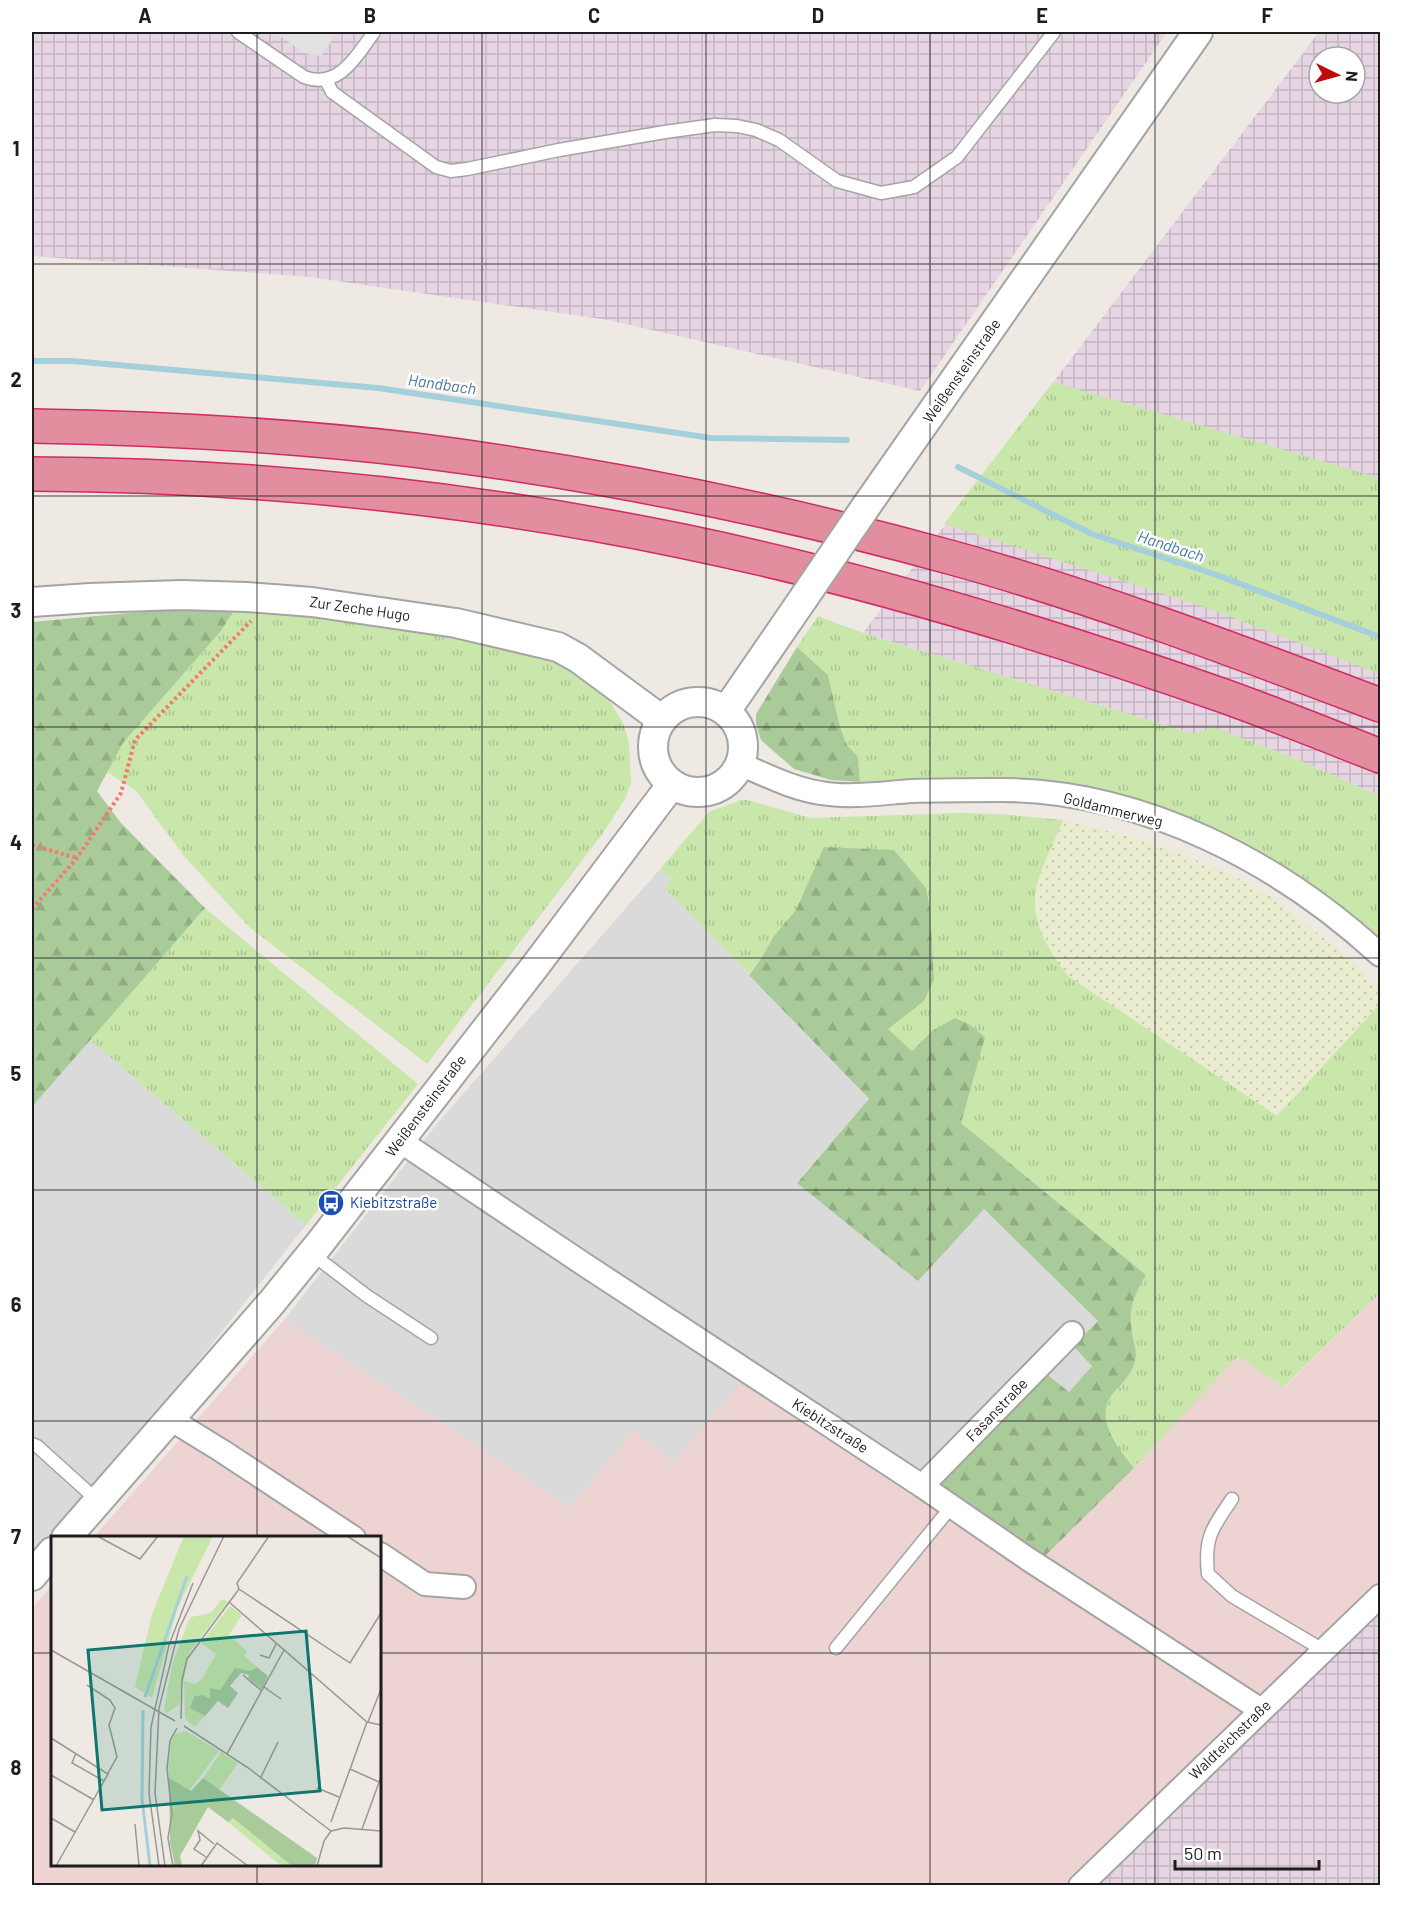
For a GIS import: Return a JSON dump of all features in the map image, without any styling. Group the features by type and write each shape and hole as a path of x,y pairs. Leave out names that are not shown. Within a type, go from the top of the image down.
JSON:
{"highway":[{"path":"32,426 118,428 274,437 412,450 568,472 694,496 953,558 1076,595 1380,705"},
{"path":"32,474 115,475 257,483 396,496 559,519 682,541 858,582 1064,642 1227,697 1380,756"}],"street":[{"name":"Weißensteinstraße","path":"726,711 867,505 1198,32"},
{"name":"Zur Zeche Hugo","path":"32,602 181,595 247,597 312,602 456,623 558,647 587,664 662,720"},
{"path":"700,702 714,704 726,711 736,722 742,735 744,750 740,764 729,780 711,791 698,792 684,790 672,784 658,767 653,747 656,732 662,720 672,710 700,702"},
{"name":"Goldammerweg","path":"740,764 798,787 821,793 1005,790 1082,799 1119,808 1199,835 1259,864 1315,900 1380,955"},
{"name":"Weißensteinstraße","path":"68,1536 312,1254 536,965 672,784"},
{"name":"Kiebitzstraße","path":"400,1140 563,1251 922,1486 951,1508 1261,1710"},
{"name":"Fasanstraße","path":"922,1486 1072,1333"},
{"path":"170,1419 351,1536"},
{"path":"32,1576 51,1553"},
{"path":"381,1555 425,1584 464,1587"},
{"name":"Waldteichstraße","path":"1080,1886 1380,1596"}],"lane":[{"path":"238,32 304,77 314,81 326,80 350,65 374,32"},
{"path":"255,43 263,32"},
{"path":"326,80 332,92 392,136 436,167 451,171 467,170 665,132 715,125 737,126 756,130 779,140 837,181 881,193 914,187 957,157 1054,32"},
{"path":"312,1254 368,1296 431,1338"},
{"path":"32,1444 38,1446 98,1501"},
{"path":"1232,1499 1212,1528 1205,1552 1208,1574 1232,1596 1323,1650"},
{"path":"836,1648 951,1508"}],"path":[{"path":"32,909 77,858 121,793 135,740 252,620"},
{"path":"32,845 77,858"}],"shaded area":[{"path":"32,32 1167,32 920,391 608,320 309,277 32,256"},
{"path":"276,32 338,32 322,55 315,56 305,53"},
{"path":"1319,32 1380,32 1380,796 1294,758 1213,728 1194,734 863,633 1307,48 1307,105 1367,105 1367,45 1309,45"},
{"path":"660,869 673,880 666,888 869,1100 797,1182 984,1209 1098,1321 1073,1346 1092,1366 1069,1392 1048,1374 940,1486 673,1462 634,1432 569,1507 284,1320 436,1125"},
{"path":"90,1040 306,1225 143,1431 32,1555 32,1107"},
{"path":"1380,1293 1380,1588 1071,1885 32,1886 32,1609 51,1586 51,1866 381,1866 381,1536 95,1536 284,1320 569,1507 634,1431 673,1462 740,1384 883,1473 1044,1557 1134,1468 1238,1355 1284,1387"},
{"path":"1380,1588 1380,1885 1071,1885"}],"green space":[{"path":"1053,382 1380,478 1380,674 1202,606 944,524"},
{"path":"172,609 234,611 220,632 123,743 97,791 121,823 205,908 32,1107 32,622"},
{"path":"234,611 300,613 440,633 537,655 567,666 591,681 609,700 624,725 629,743 631,783 625,799 603,833 427,1064 249,927 184,856 136,791 107,772 123,743 220,632"},
{"path":"818,616 863,633 1194,734 1213,727 1294,758 1380,796 1380,941 1331,899 1275,861 1207,826 1168,812 1002,779 935,778 860,782 858,758 847,745 840,727 828,675 797,647"},
{"path":"797,647 828,675 840,727 847,745 858,757 860,782 831,780 794,769 761,740 756,724 756,714"},
{"path":"741,800 810,818 960,813 1063,820 1042,870 1035,899 1042,934 1068,976 1277,1116 1380,1004 1380,1293 1283,1387 1238,1356 1134,1468 1114,1441 1106,1420 1106,1410 1109,1400 1134,1365 1136,1352 1131,1324 1132,1309 1135,1296 1146,1275 961,1123 932,1031 912,1051 887,1029 924,1001 934,980 930,908 926,888 893,850 805,892 796,910 749,974 665,888 672,879 660,869 709,812"},
{"path":"1063,820 1166,848 1228,873 1272,897 1355,963 1380,990 1380,1004 1277,1116 1068,976 1049,952 1037,924 1036,886"},
{"path":"824,847 894,850 926,888 930,908 934,980 924,1001 888,1029 912,1051 932,1031 955,1018 970,1025 985,1037 961,1123 1146,1275 1135,1296 1132,1309 1131,1324 1136,1352 1134,1365 1109,1400 1106,1410 1106,1420 1114,1441 1134,1468 1044,1557 940,1486 939,1479 1047,1374 1069,1392 1092,1366 1073,1346 1098,1321 984,1209 918,1281 797,1183 869,1099 749,975 774,936 796,910"},
{"path":"205,908 418,1084 306,1225 90,1040"}],"waterway":[{"name":"Handbach","path":"32,361 72,361 378,388 711,438 847,440"},
{"name":"Handbach","path":"958,467 1092,534 1214,574 1380,637"}],"place":[{"name":"Kiebitzstraße","path":"331,1203"}]}
